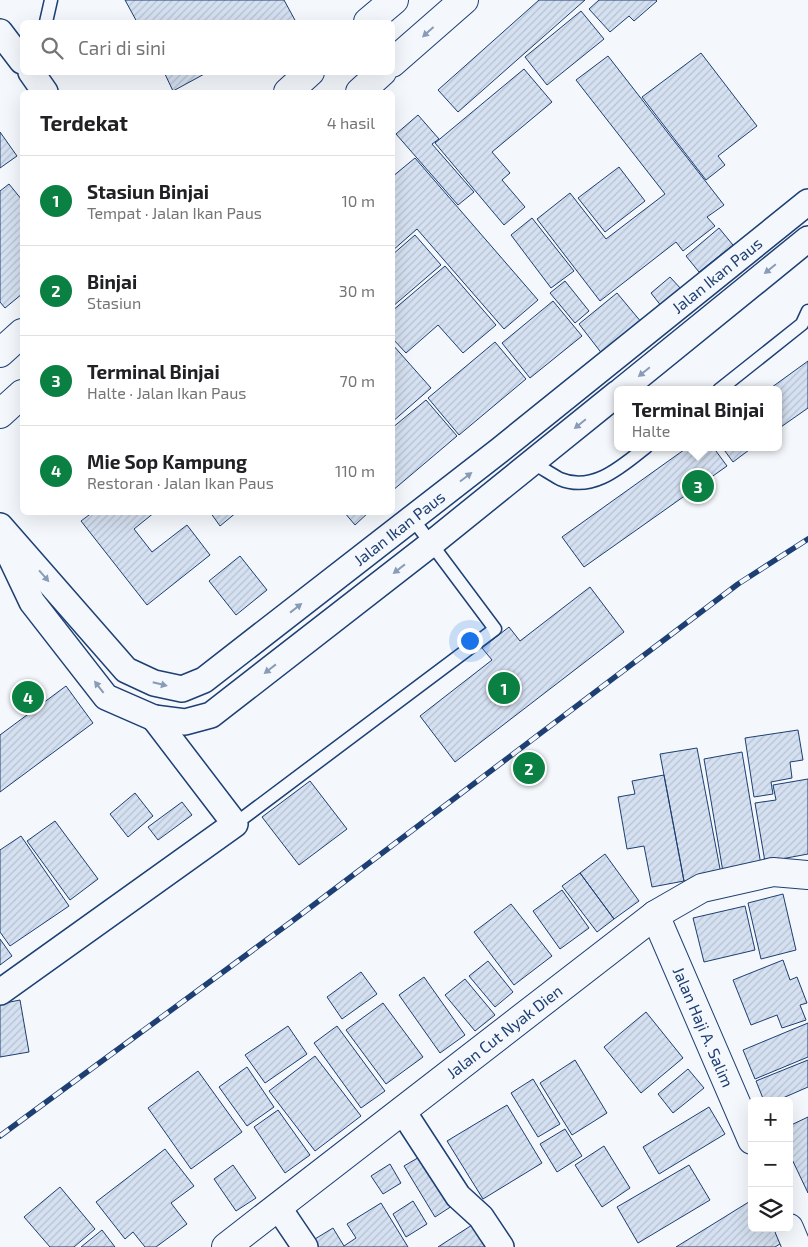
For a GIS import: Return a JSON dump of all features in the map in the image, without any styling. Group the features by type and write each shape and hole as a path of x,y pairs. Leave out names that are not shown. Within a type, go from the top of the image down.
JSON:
{"street":[{"path":"370,20 394,0"},
{"path":"395,60 464,0"},
{"path":"0,32 20,57"},
{"path":"290,90 307,75"},
{"path":"362,90 379,75"},
{"name":"Jalan Ikan Paus","path":"0,526 126,670 154,684 182,689 204,680 500,450 808,202"},
{"name":"Jalan Ikan Paus","path":"627,386 808,238"},
{"path":"667,316 686,337"},
{"path":"0,353 20,335"},
{"path":"0,414 20,396"},
{"name":"Jalan Ikan Paus","path":"0,533 32,602 106,697 154,718 185,722 211,715 431,544 614,396"},
{"path":"0,992 235,824 154,718"},
{"name":"Jalan Cut Nyak Dien","path":"226,1247 655,915 702,888 773,872 808,875"},
{"name":"Jalan Haji A. Salim","path":"655,915 748,1131"},
{"path":"402,1110 458,1196 481,1217 501,1247"},
{"path":"278,1207 304,1247"},
{"path":"791,1232 797,1247"}],"lane":[{"path":"46,20 51,0"},
{"path":"723,386 802,324 808,311"},
{"path":"533,463 562,480 584,483 611,475 641,451"},
{"path":"235,824 496,629 412,518"}],"building":[{"path":"125,0 284,0 295,20 136,20"},
{"path":"539,0 585,0 458,112 438,90"},
{"path":"599,0 657,1 634,21 629,16 610,32 589,9"},
{"path":"581,11 604,39 547,85 525,57"},
{"path":"701,53 757,126 718,156 725,165 706,180 642,97"},
{"path":"608,56 724,205 707,217 715,226 683,251 676,242 600,301 537,219 570,193 606,239 665,194 576,80"},
{"path":"524,69 552,102 492,152 510,173 502,180 525,207 504,225 435,143"},
{"path":"165,75 202,75 175,90 173,90"},
{"path":"418,115 439,139 432,144 474,192 458,205 396,134"},
{"path":"0,132 17,156 0,168"},
{"path":"415,158 538,300 504,329 417,229 395,248 395,175"},
{"path":"619,167 645,201 605,232 578,198"},
{"path":"9,184 20,198 20,296 5,308 0,302 0,191"},
{"path":"532,218 574,271 551,288 511,235"},
{"path":"719,228 733,245 699,272 686,256"},
{"path":"415,235 441,265 395,304 395,252"},
{"path":"445,266 496,325 463,353 438,325 406,353 395,341 395,308"},
{"path":"670,277 682,290 662,307 651,293"},
{"path":"565,281 589,311 575,323 550,293"},
{"path":"617,293 642,323 603,355 579,324"},
{"path":"553,301 582,336 530,378 502,343"},
{"path":"495,342 526,379 459,435 428,398"},
{"path":"395,347 431,388 395,419"},
{"path":"808,361 808,408 782,426 782,386 774,386"},
{"path":"426,400 457,436 395,488 395,426"},
{"path":"682,451 716,451 727,466 584,567 562,537"},
{"path":"725,451 748,451 733,462"},
{"path":"89,515 151,515 134,529 152,552 187,525 210,555 147,605 81,521"},
{"path":"212,515 233,515 220,526"},
{"path":"347,515 366,515 355,525"},
{"path":"240,556 267,590 236,615 209,581"},
{"path":"590,587 624,632 455,762 420,716 492,660 482,648 509,627 520,641"},
{"path":"66,686 93,723 0,792 0,735"},
{"path":"798,730 803,760 790,762 792,778 771,782 773,794 754,797 745,738"},
{"path":"697,748 721,874 684,881 660,754"},
{"path":"742,752 761,865 723,872 704,759"},
{"path":"664,775 684,881 652,887 644,846 627,849 618,797 635,794 632,781"},
{"path":"808,779 808,854 765,862 755,803 776,800 773,785"},
{"path":"310,781 347,829 299,865 262,817"},
{"path":"135,793 153,816 128,837 110,814"},
{"path":"182,802 192,815 158,840 148,827"},
{"path":"55,821 98,879 70,900 27,841"},
{"path":"21,836 69,906 10,946 0,932 0,850"},
{"path":"605,854 639,901 614,919 580,873"},
{"path":"580,873 614,919 597,932 562,886"},
{"path":"562,890 589,928 560,949 533,911"},
{"path":"783,894 796,950 761,959 748,903"},
{"path":"511,904 552,956 514,985 474,932"},
{"path":"745,906 755,950 704,962 693,918"},
{"path":"0,939 12,956 0,965"},
{"path":"783,960 790,980 797,977 807,1003 800,1005 806,1020 782,1028 777,1015 751,1025 733,980"},
{"path":"488,961 513,992 495,1007 469,976"},
{"path":"361,972 377,994 342,1019 327,997"},
{"path":"424,977 465,1035 440,1053 399,995"},
{"path":"465,979 495,1015 475,1031 445,995"},
{"path":"20,1000 29,1052 0,1057 0,1004"},
{"path":"383,1003 423,1057 386,1084 346,1030"},
{"path":"646,1012 683,1058 641,1093 604,1047"},
{"path":"808,1023 808,1057 755,1079 743,1050"},
{"path":"288,1026 307,1054 265,1083 245,1055"},
{"path":"337,1026 385,1091 361,1108 314,1043"},
{"path":"315,1056 361,1116 315,1151 269,1091"},
{"path":"575,1060 607,1113 572,1135 540,1083"},
{"path":"808,1060 808,1087 785,1097 762,1097 756,1081"},
{"path":"247,1067 274,1107 247,1126 219,1087"},
{"path":"688,1069 704,1088 673,1113 658,1094"},
{"path":"198,1071 242,1132 191,1169 148,1108"},
{"path":"533,1079 560,1124 538,1137 511,1093"},
{"path":"507,1105 542,1163 483,1199 447,1141"},
{"path":"709,1107 725,1134 659,1174 643,1147"},
{"path":"278,1110 310,1155 285,1173 254,1127"},
{"path":"808,1117 808,1193 793,1161 793,1124"},
{"path":"565,1129 582,1156 557,1172 540,1144"},
{"path":"604,1146 630,1188 602,1207 575,1165"},
{"path":"165,1149 194,1186 171,1203 187,1224 156,1247 145,1247 133,1232 125,1239 96,1202"},
{"path":"421,1156 452,1206 435,1217 404,1166"},
{"path":"390,1164 401,1183 383,1194 371,1176"},
{"path":"233,1165 256,1198 236,1211 214,1179"},
{"path":"689,1165 710,1200 638,1243 617,1207"},
{"path":"60,1187 95,1229 74,1247 50,1247 24,1217"},
{"path":"413,1201 427,1224 406,1237 393,1214"},
{"path":"748,1202 748,1232 777,1232 783,1242 775,1247 676,1247"},
{"path":"381,1203 408,1247 313,1247 310,1242 333,1228 344,1246 356,1238 347,1224"},
{"path":"472,1225 486,1247 438,1247"},
{"path":"102,1230 115,1247 81,1247"}],"railway":[{"path":"0,1136 291,922 738,584 808,539"}],"place":[{"name":"Terminal Binjai","path":"698,486"},
{"name":"Stasiun Binjai","path":"504,688"},
{"name":"Mie Sop Kampung","path":"28,697"},
{"name":"Binjai","path":"529,768"}]}
